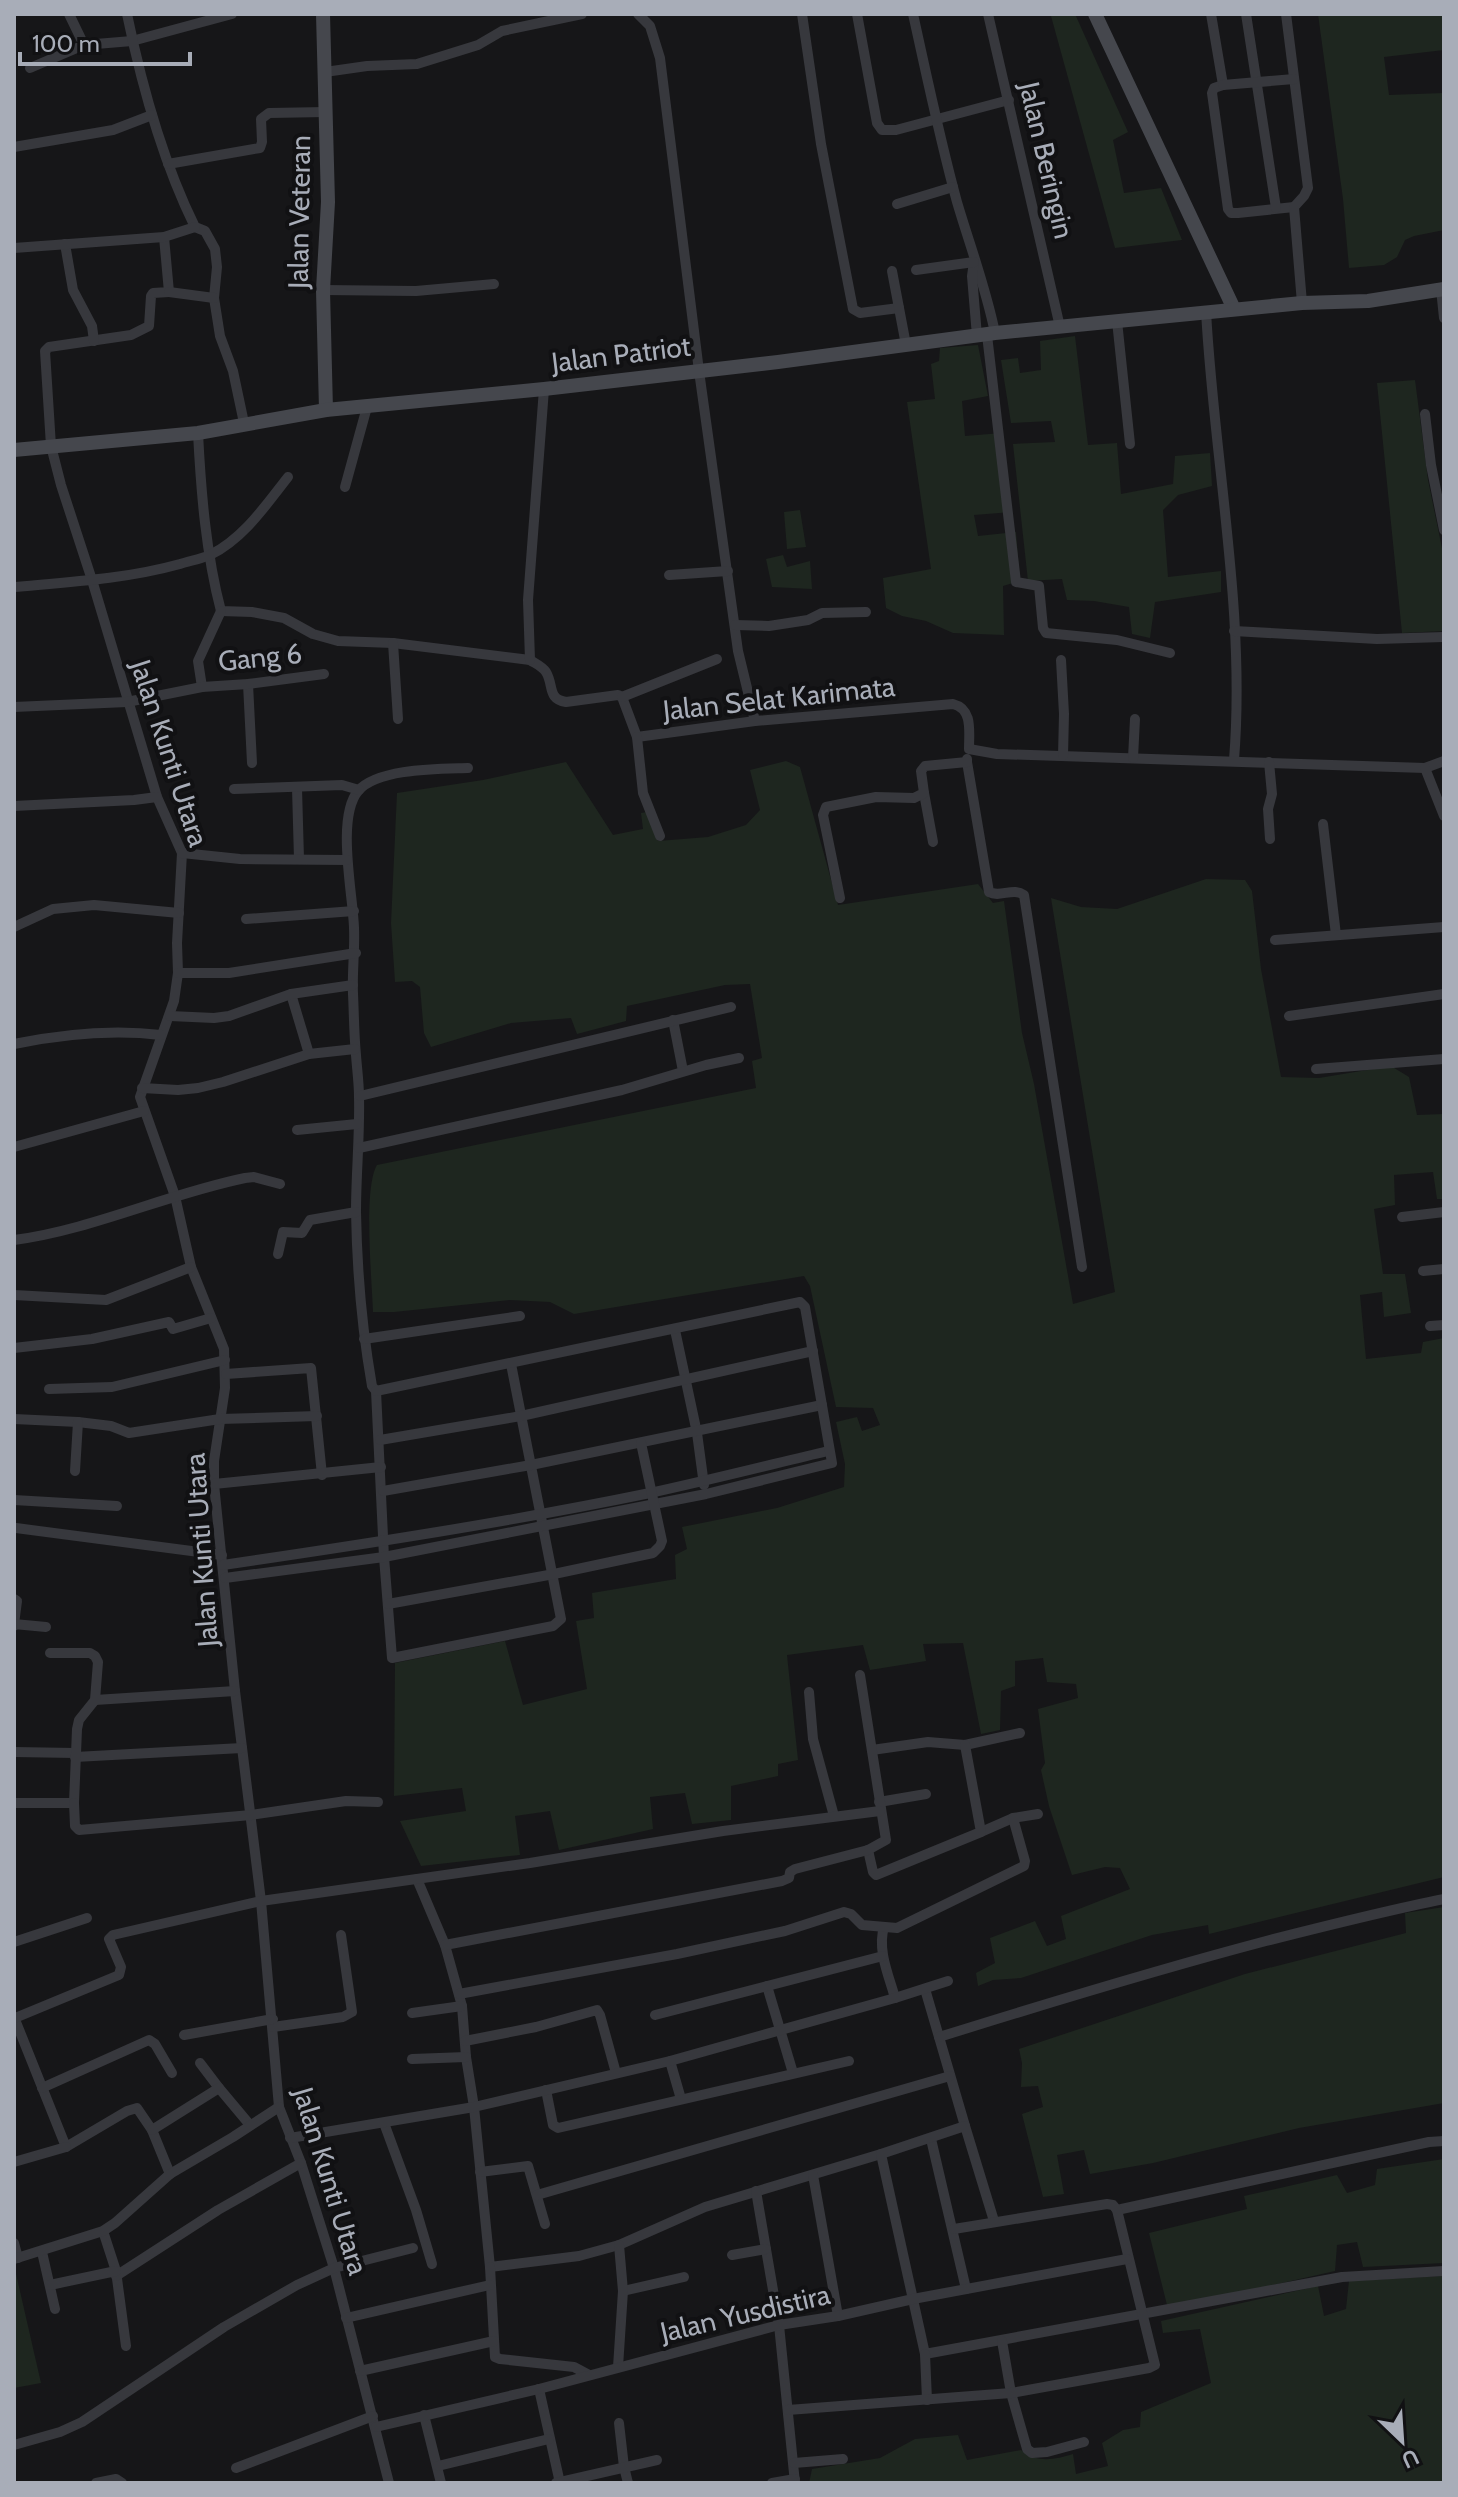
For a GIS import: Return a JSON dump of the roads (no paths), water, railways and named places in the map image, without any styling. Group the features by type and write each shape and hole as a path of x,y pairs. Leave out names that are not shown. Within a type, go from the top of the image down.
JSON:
{"street":[{"path":"69,14 84,45"},
{"path":"127,14 152,115 177,190 195,227"},
{"path":"30,68 84,45 132,41 232,14"},
{"name":"Jalan Veteran","path":"323,14 328,202 323,290 326,410"},
{"path":"325,72 417,64 478,45 502,31 582,14"},
{"path":"638,14 650,26 660,58 738,651 755,721"},
{"path":"802,14 821,144 853,309 860,313 899,308"},
{"path":"857,14 879,126 886,131 1009,100"},
{"path":"913,14 953,187 974,262 981,274 1014,578 1018,584 1039,586 1044,631 1050,635 1117,640 1170,653"},
{"name":"Jalan Beringin","path":"988,14 1059,322"},
{"path":"1095,14 1234,309"},
{"path":"1211,14 1223,85"},
{"path":"1246,14 1276,208"},
{"path":"1286,14 1308,188 1307,193 1294,207 1231,213 1212,93 1214,88 1255,80 1294,79"},
{"path":"168,164 260,148 261,119 269,113 326,112"},
{"path":"14,147 113,130 152,115"},
{"path":"897,204 953,187"},
{"path":"1294,207 1302,303"},
{"path":"14,248 164,237 195,227 205,231 215,249 214,298 220,336 233,371 244,423"},
{"path":"164,237 169,292"},
{"path":"65,244 73,290 92,326 94,341 146,330 150,324 153,293 214,298"},
{"path":"916,270 974,262"},
{"path":"974,262 972,276 987,334"},
{"path":"892,271 906,342"},
{"path":"323,290 416,291 494,284"},
{"path":"1443,289 1444,318"},
{"name":"Jalan Patriot","path":"14,450 198,433 326,410 699,371 1059,322 1117,321 1302,303 1368,301 1443,289"},
{"path":"1206,311 1210,387 1234,631 1237,685 1234,760"},
{"path":"1117,321 1130,444"},
{"name":"Jalan Kunti Utara","path":"94,341 49,347 45,351 51,446 157,797 182,853 178,973 170,1016 140,1097 175,1196 191,1267 222,1343 225,1360 214,1484 261,1901 279,2107 301,2163 334,2268 389,2483"},
{"path":"198,433 200,482 221,611 252,612 284,618 313,634 338,641 393,643 530,660 528,600 544,389"},
{"path":"345,487 367,407"},
{"path":"1425,414 1444,530"},
{"path":"14,587 92,580 164,568 210,555 240,534 288,477"},
{"path":"669,575 728,571"},
{"name":"Gang 6","path":"202,687 198,661 221,611"},
{"path":"735,625 769,626 808,620 822,613 866,612"},
{"path":"1234,631 1377,639 1444,637"},
{"path":"393,643 398,719"},
{"path":"622,697 717,659"},
{"name":"Jalan Selat Karimata","path":"530,660 546,672 552,695 559,701 622,697 637,737 755,721 953,704 967,711 969,749"},
{"path":"1061,660 1063,756"},
{"name":"Gang 6","path":"14,707 127,702 202,687 324,674"},
{"path":"248,684 252,763"},
{"path":"1133,758 1135,719"},
{"path":"637,737 643,793 660,836"},
{"path":"1082,1267 1024,895 1016,891 989,892 967,762 969,749 997,754 1425,768 1444,761"},
{"path":"933,842 921,771 925,766 967,762"},
{"path":"1269,762 1272,794 1268,809 1270,839"},
{"path":"468,768 426,769 382,777 359,790 348,822 347,860 356,953 353,985 355,1049 360,1096 356,1212 364,1339 372,1386 376,1391 380,1440 384,1557 392,1658 556,1625 561,1614 511,1364"},
{"path":"1425,768 1444,816"},
{"path":"234,789 342,785 359,790"},
{"path":"297,788 299,859"},
{"path":"840,898 823,815 826,807 876,797 914,798 924,793"},
{"path":"14,806 157,797"},
{"path":"1323,824 1336,935"},
{"path":"182,853 240,859 347,860"},
{"path":"14,927 53,909 94,905 179,913"},
{"path":"246,919 354,911"},
{"path":"1275,940 1444,927"},
{"path":"178,973 229,973 356,953"},
{"path":"170,1016 229,1016 291,994 353,985"},
{"path":"291,994 309,1054"},
{"path":"1289,1016 1444,994"},
{"path":"360,1096 731,1007"},
{"path":"673,1020 683,1071"},
{"path":"14,1044 88,1032 131,1031 161,1035"},
{"path":"142,1088 198,1088 309,1054 355,1049"},
{"path":"359,1148 622,1090 739,1058"},
{"path":"1316,1069 1444,1059"},
{"path":"14,1147 144,1111"},
{"path":"297,1130 357,1124"},
{"path":"14,1240 49,1236 175,1196 245,1178 254,1177 280,1184"},
{"path":"278,1254 283,1232 302,1233 310,1220 356,1212"},
{"path":"1402,1217 1444,1212"},
{"path":"14,1295 106,1300 191,1267"},
{"path":"1423,1271 1444,1269"},
{"path":"16,1528 222,1560 654,1504 831,1464 805,1307 800,1302 376,1391"},
{"path":"364,1339 520,1316"},
{"path":"14,1348 92,1339 169,1322 173,1329 211,1318"},
{"path":"1430,1326 1444,1325"},
{"path":"675,1330 697,1433 706,1494"},
{"path":"380,1440 521,1416 813,1351"},
{"path":"49,1389 112,1387 225,1360"},
{"path":"226,1374 311,1368 322,1475"},
{"path":"383,1491 697,1433 822,1405"},
{"path":"14,1419 111,1426 129,1433 220,1419 317,1416"},
{"path":"75,1471 78,1422"},
{"path":"388,1604 653,1553 662,1541 641,1443"},
{"path":"225,1578 384,1557 828,1451"},
{"path":"214,1484 381,1467"},
{"path":"14,1500 117,1506"},
{"path":"14,1599 17,1601 14,1625 46,1627"},
{"path":"50,1653 84,1652 95,1656 98,1662 95,1700 79,1720 75,1755 75,1826 79,1830 251,1815 346,1801 378,1802"},
{"path":"445,1945 782,1881 789,1878 790,1872 795,1869 868,1850 886,1839 860,1675"},
{"path":"95,1700 235,1691"},
{"path":"809,1692 813,1739 834,1816"},
{"path":"872,1750 928,1742 965,1745 1020,1733"},
{"path":"965,1745 981,1832"},
{"path":"14,1752 75,1755 242,1748"},
{"path":"66,2147 14,2018 119,1975 122,1969 109,1941 111,1936 261,1901 834,1816 926,1794"},
{"path":"14,1803 74,1803"},
{"path":"868,1850 876,1875 1013,1818 1038,1814"},
{"path":"459,1994 692,1951 785,1931 844,1912 851,1914 861,1924 897,1928 1024,1866 1013,1818"},
{"path":"417,1879 445,1945 462,2006 490,2267 494,2354 498,2359 574,2367 589,2375"},
{"path":"939,2037 1228,1951 1444,1899"},
{"path":"14,1942 87,1918"},
{"path":"884,1927 881,1937 883,1956 895,1998"},
{"path":"184,2035 343,2017 352,2012 341,1935"},
{"path":"655,2015 883,1956"},
{"path":"290,2138 474,2107 670,2061 948,1981"},
{"path":"767,1986 793,2073"},
{"path":"925,1989 994,2221"},
{"path":"412,2013 462,2006"},
{"path":"465,2041 536,2027 597,2010 616,2073"},
{"path":"42,2088 149,2040 155,2044 172,2073"},
{"path":"412,2059 466,2057"},
{"path":"670,2061 681,2099"},
{"path":"546,2090 555,2128 849,2061"},
{"path":"200,2063 250,2125"},
{"path":"537,2195 950,2076"},
{"path":"152,2130 219,2088"},
{"path":"14,2243 16,2259 103,2231 170,2174 279,2107"},
{"path":"14,2162 66,2147 133,2108 139,2109 152,2130 170,2174"},
{"path":"384,2123 432,2264"},
{"path":"490,2267 579,2256 619,2245 685,2214 965,2126"},
{"path":"931,2139 966,2289"},
{"path":"1117,2210 1444,2141"},
{"path":"881,2154 925,2354 927,2400"},
{"path":"50,2285 116,2274 218,2210 301,2163"},
{"path":"480,2172 526,2165 545,2224"},
{"path":"813,2175 838,2316"},
{"path":"756,2191 779,2325 795,2481 772,2483"},
{"path":"788,2410 1011,2393 1153,2366 1156,2362 1127,2259 1117,2210 1113,2205 954,2229"},
{"path":"103,2231 116,2274 126,2346"},
{"path":"618,2367 623,2291 619,2245"},
{"path":"14,2445 60,2432 82,2422 224,2327 297,2285 334,2268 413,2248"},
{"path":"732,2255 766,2249"},
{"path":"42,2252 55,2309"},
{"name":"Jalan Yusdistira","path":"236,2468 375,2421 424,2415 539,2389 779,2325 1127,2259"},
{"path":"925,2354 1342,2277 1444,2271"},
{"path":"623,2291 684,2277"},
{"path":"346,2318 490,2285"},
{"path":"360,2371 494,2341"},
{"path":"1002,2341 1011,2393 1030,2453 1047,2452 1084,2442"},
{"path":"539,2389 558,2483 657,2460"},
{"path":"424,2415 441,2483"},
{"path":"619,2423 628,2483"},
{"path":"438,2466 549,2439"},
{"path":"794,2463 843,2459"},
{"path":"96,2483 116,2479 122,2483"}]}
